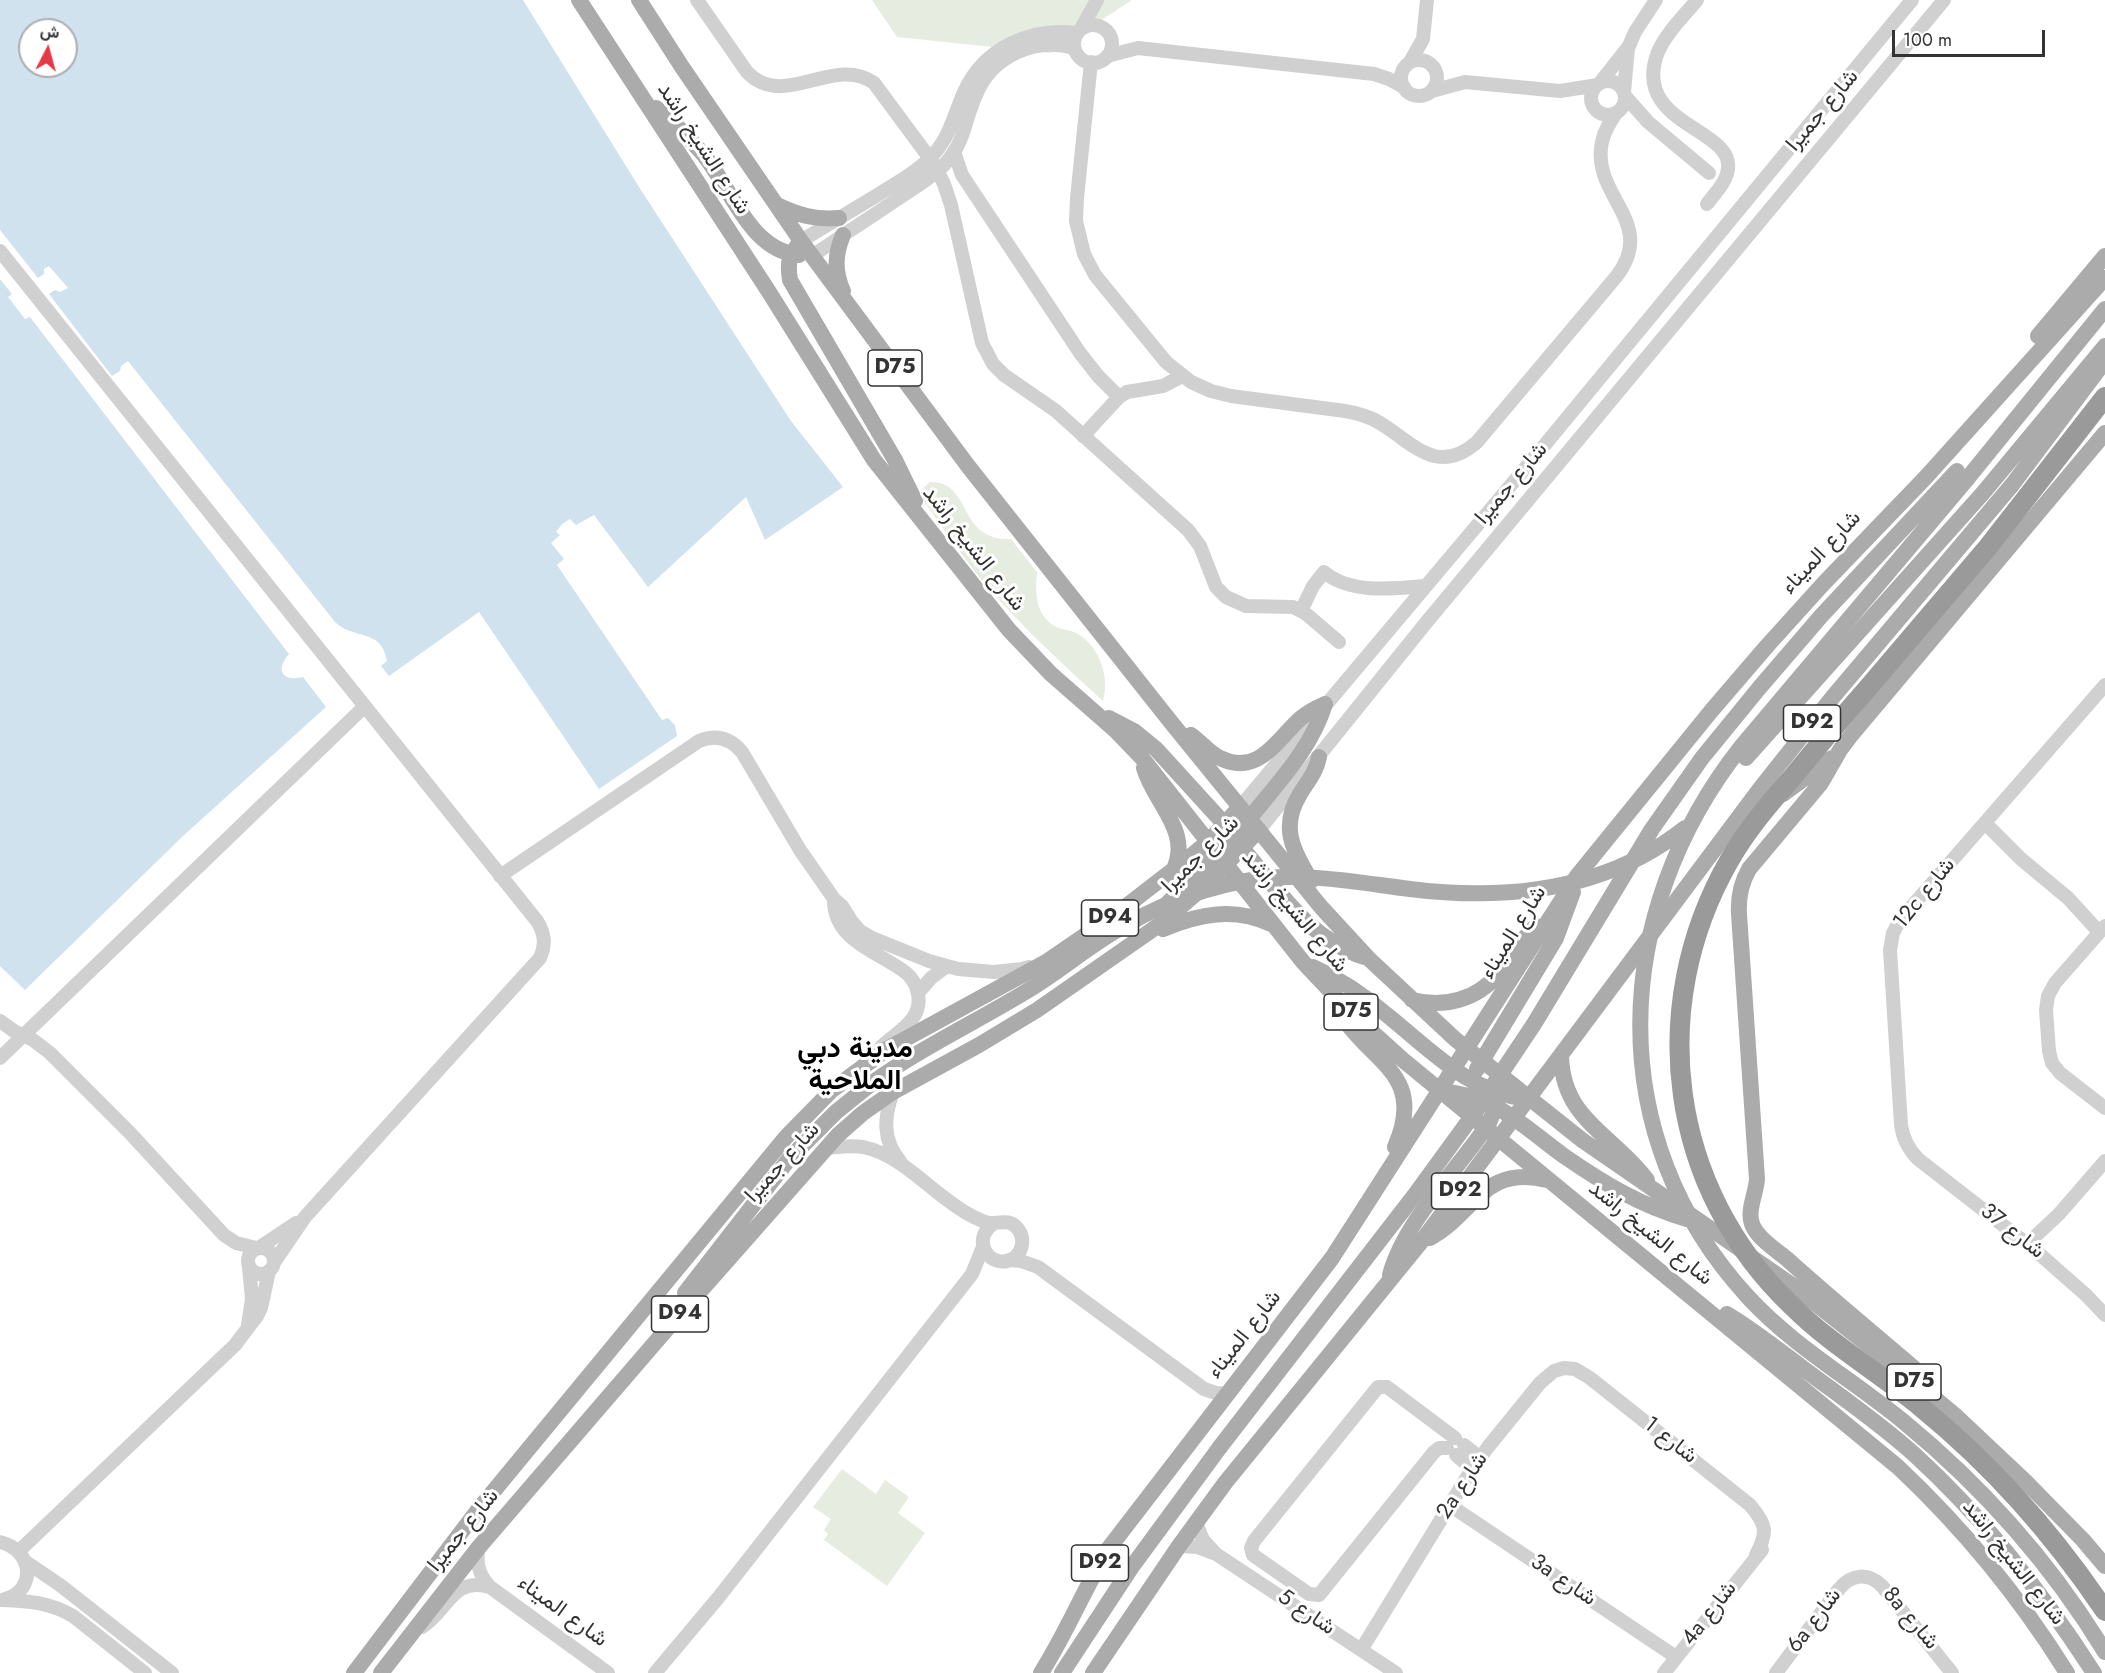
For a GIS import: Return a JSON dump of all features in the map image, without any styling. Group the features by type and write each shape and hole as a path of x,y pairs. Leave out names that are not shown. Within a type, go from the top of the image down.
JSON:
{"highway":[{"path":"2105,397 1953,589 1752,826 1724,869 1701,922 1685,983 1680,1036 1682,1091 1692,1143 1716,1204 1738,1242 1764,1277 1806,1319 1923,1409 1974,1454 2043,1528 2105,1611"}],"main road":[{"name":"شارع الشيخ راشد","path":"579,0 874,460 1009,630 1051,674 1097,714 1142,759 1271,924 1327,988 1377,1037 1440,1091 1898,1467 1947,1515 2013,1593 2067,1673"},
{"name":"شارع الشيخ راشد","path":"639,0 682,68 776,205 796,248 812,256 975,475 1249,819 1321,907 1368,958 1467,1049 1529,1099 1656,1193 1702,1222 1835,1318 1921,1387 1985,1443 2070,1527 2105,1566"},
{"path":"642,95 679,128 704,155 758,235 770,246 796,248 788,267 790,280 895,460 928,529"},
{"path":"776,205 798,215 841,227 836,266 840,284 849,305"},
{"path":"1949,449 1962,425 1978,403 2105,256"},
{"name":"شارع الميناء","path":"1041,1673 1070,1624 1100,1564 1120,1533 1332,1258 1577,876 1666,765 1767,646 1926,477 2105,278"},
{"path":"1062,1673 1131,1568 1220,1447 1414,1196 1476,1111 1539,1015 1652,829 1702,758 1822,615 1962,475 2028,403 2105,309"},
{"path":"632,1370 653,1332 789,1159 836,1112 872,1083 910,1058 1048,978 1112,933 1164,904 1202,891 1240,882 1300,876 1452,893 1507,894 1560,887 1593,878 1627,864 1658,847 1688,825 1983,493 2105,346"},
{"name":"D92","path":"1093,1673 1179,1546 1255,1444 1421,1242 1739,816 1832,698 2024,470 2105,361"},
{"path":"2069,445 2105,411"},
{"path":"1739,816 1785,793 1814,773 1840,750 2105,433"},
{"path":"2078,464 2105,450"},
{"path":"1962,475 1741,747 1713,785 1689,825 1661,890 1645,957 1640,1026 1644,1072 1658,1139 1674,1182 1706,1242 1734,1281 1788,1335 1888,1410 1957,1469 2033,1551 2067,1594 2105,1652"},
{"path":"1170,721 1191,734 1219,758 1232,762 1245,762 1266,755 1300,719 1325,704"},
{"path":"1233,837 1303,752 1316,729 1325,704"},
{"path":"1097,714 1122,724 1145,740 1314,930 1339,947 1368,958"},
{"path":"1840,750 1821,783 1749,869 1739,894 1738,907 1757,1179 1750,1218 1756,1231 1793,1265 1964,1409 1975,1421 1985,1443"},
{"path":"1319,758 1314,774 1295,803 1290,828 1294,851 1311,880 1321,907"},
{"path":"1142,759 1149,784 1177,832 1179,849 1173,871"},
{"name":"شارع جميرا","path":"354,1673 478,1510 786,1137 824,1098 906,1038 1046,962 1173,871 1217,854 1249,819"},
{"name":"شارع جميرا","path":"1217,854 1233,837"},
{"path":"1137,941 1156,916 1217,854"},
{"path":"1468,1114 1470,1088 1487,1065 1556,938 1569,908 1577,876"},
{"path":"1137,941 1170,926 1210,914 1236,914 1254,917 1271,924"},
{"path":"1412,1000 1445,1003 1477,992 1496,976 1530,932 1551,914"},
{"name":"شارع جميرا","path":"381,1673 479,1547 826,1148 863,1113 893,1092 1037,1010 1137,941"},
{"path":"1304,962 1362,995 1454,1070 1470,1088 1496,1099 1515,1118 1564,1155 1629,1197 1657,1210 1702,1222"},
{"path":"1327,988 1343,1018 1357,1036 1392,1071 1403,1092 1405,1110 1402,1128 1374,1194"},
{"path":"1562,1056 1565,1086 1575,1107 1590,1125 1616,1145 1634,1163 1656,1193"},
{"path":"1388,1284 1397,1251 1409,1231 1485,1128 1496,1099 1487,1065"},
{"path":"1440,1091 1470,1088"},
{"path":"1496,1099 1529,1099"},
{"path":"1421,1242 1446,1228 1478,1195 1498,1182 1522,1176 1548,1180"},
{"path":"1681,1289 1757,1334 1857,1408 1916,1456 1991,1534 2047,1603 2094,1673"},
{"path":"1050,1673 1082,1614 1100,1564"},
{"path":"2013,1593 2053,1626 2087,1673"}],"street":[{"path":"697,0 747,72 758,82 778,87 842,74 861,75 879,88 934,164 951,205 982,343 988,357 998,369 1042,399 1188,530 1200,546 1216,587 1226,597 1246,606 1285,605 1301,611 1339,642"},
{"path":"1098,0 1075,38 1074,48 1082,59 1091,62 1100,61 1107,56 1138,48"},
{"path":"1098,0 1111,48 1107,56"},
{"path":"1404,87 1401,75 1423,39 1427,0"},
{"path":"1091,62 1076,209 1080,243 1095,275 1166,362 1182,376 1201,387 1221,394 1364,415 1429,455 1451,456 1465,451 1477,442 1616,277 1625,263 1630,247 1630,231 1625,215 1611,194 1604,177 1600,158 1602,139 1592,95 1629,46 1635,32 1656,0"},
{"path":"1697,0 1661,46 1655,62 1654,77 1661,100 1671,112 1719,145 1725,154 1728,164 1727,174 1707,204"},
{"name":"شارع جميرا","path":"1325,704 1543,447 1912,0"},
{"name":"شارع جميرا","path":"1249,819 1319,758 1425,624 1944,0"},
{"path":"934,164 968,84 990,57 1010,44 1031,35 1079,32 1090,25 1138,48 1374,74 1419,96 1465,82 1560,91 1598,85 1606,81 1615,83 1648,122 1709,173"},
{"path":"1423,39 1438,80 1432,91"},
{"path":"812,256 841,227 911,174 954,152 966,130 978,89 1000,63 1015,53 1040,46 1058,45 1074,48"},
{"path":"1602,139 1624,105 1629,46"},
{"path":"1374,74 1421,59 1465,82"},
{"path":"1560,91 1603,114 1617,113 1648,122"},
{"path":"954,152 962,175 1071,340 1098,376 1119,397"},
{"path":"796,248 841,227"},
{"path":"0,251 542,928 545,943 540,958 305,1217 265,1274 256,1273 234,1251 224,1235 130,1133 50,1053 0,1021"},
{"path":"1083,436 1119,397 1132,390 1163,386 1182,376"},
{"path":"1301,611 1308,594 1324,572 1330,577 1352,585 1382,589 1425,586"},
{"name":"12c شارع","path":"1913,1154 1906,1143 1901,1125 1892,938 1900,920 2105,685"},
{"path":"0,1058 364,707"},
{"path":"500,876 699,741 715,737 730,741 741,752 800,850 834,899 842,906 856,927 866,935 947,966 994,972 1022,969 1046,962"},
{"path":"1982,826 2103,928 2051,989 2046,1003 2050,1057 2056,1069 2105,1108"},
{"path":"834,899 837,917 851,937 868,951 907,974 914,982 918,993 918,1004 913,1019 879,1049 868,1064"},
{"path":"918,993 931,978 947,966"},
{"path":"893,1092 887,1112 886,1134 890,1148 905,1167"},
{"path":"826,1148 864,1148 880,1152 905,1167 963,1211 993,1224"},
{"name":"شارع 37","path":"1913,1154 2032,1247 2105,1315"},
{"path":"2032,1247 2104,1161"},
{"path":"963,1211 977,1226 986,1252 994,1260"},
{"path":"246,1330 252,1299 249,1254 305,1217"},
{"path":"655,1673 665,1666 972,1274 988,1227 1002,1221 1012,1224 1020,1232 1022,1243 1038,1267"},
{"path":"13,1550 229,1352 261,1308 272,1266 272,1252 265,1247 242,1245 224,1235"},
{"path":"1010,1260 1018,1254 1022,1243"},
{"path":"972,1274 994,1260 1021,1261 1038,1267 1204,1389 1229,1394"},
{"name":"شارع 1","path":"1564,1364 1590,1378 1750,1505 1766,1513 1772,1522 1769,1528"},
{"name":"2a شارع","path":"1358,1648 1476,1463 1540,1383 1548,1368 1564,1364"},
{"path":"1455,1447 1439,1448 1434,1452 1322,1593 1316,1596 1309,1594 1253,1556 1251,1548 1254,1541 1378,1387 1387,1387 1476,1463"},
{"path":"1204,1389 1214,1413"},
{"name":"3a شارع","path":"1450,1506 1676,1657"},
{"name":"شارع 5","path":"1196,1523 1203,1540 1216,1554"},
{"name":"4a شارع","path":"1665,1673 1756,1555 1769,1528"},
{"path":"0,1530 27,1570 22,1586 10,1597 1,1600"},
{"name":"شارع 5","path":"1179,1546 1197,1547 1216,1554 1396,1673"},
{"path":"479,1547 478,1567 489,1587"},
{"path":"13,1550 172,1673"},
{"name":"6a شارع","path":"1776,1673 1839,1589 1848,1580 1860,1576"},
{"name":"8a شارع","path":"1860,1576 1872,1578 1882,1586 1952,1673"},
{"path":"412,1632 431,1620 461,1588 475,1585 489,1587"},
{"name":"شارع الميناء","path":"489,1587 608,1673"},
{"path":"1,1600 38,1602 61,1609 146,1673"}],"shaded area":[{"path":"872,0 1132,0 1051,53 897,37"},
{"path":"930,482 944,484 953,491 981,531 993,537 1011,539 1037,572 1038,603 1044,616 1056,627 1078,634 1086,640 1097,655 1104,673 1103,701 1026,628 980,578 923,500 922,489"},
{"path":"842,1469 876,1494 885,1480 909,1497 898,1513 925,1533 887,1586 824,1540 828,1534 824,1530 831,1519 813,1507"}],"water":[{"path":"0,0 523,0 639,187 791,421 843,487 765,540 746,497 648,587 594,515 576,525 570,519 562,524 556,532 560,535 551,543 564,559 557,565 662,720 668,718 675,725 677,736 599,789 479,612 389,676 381,666 387,661 379,643 343,628 335,622 128,361 121,366 120,371 112,376 49,294 55,290 60,292 68,288 49,266 38,278 0,230"},
{"path":"0,279 12,294 8,297 25,319 30,317 289,654 282,665 283,673 290,678 303,677 326,707 183,836 25,990 0,966"}],"district":[{"name":"مدينة دبي الملاحية","path":"855,1066"}]}
